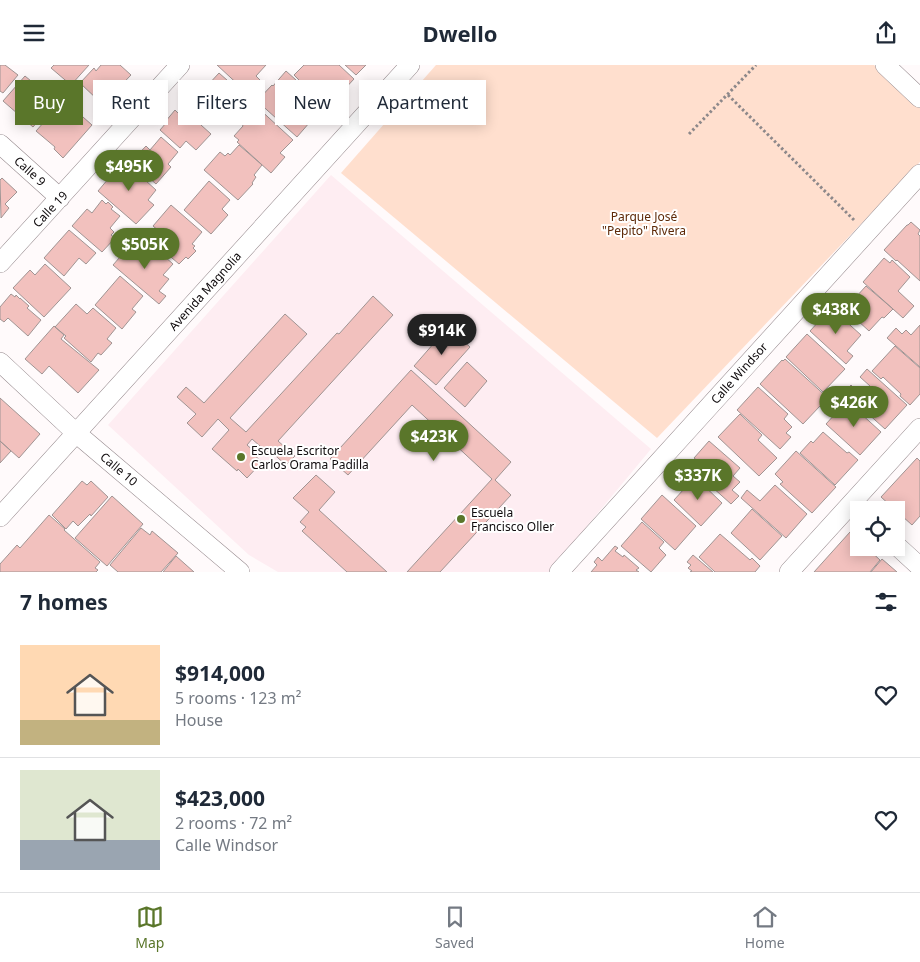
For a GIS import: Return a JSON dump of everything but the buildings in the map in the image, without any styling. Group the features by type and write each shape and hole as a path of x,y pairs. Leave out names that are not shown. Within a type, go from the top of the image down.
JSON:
{"street":[{"name":"Avenida Magnolia","path":"0,517 410,65"},
{"path":"885,65 920,98"},
{"name":"Calle 19","path":"0,263 60,198 170,69"},
{"name":"Calle 9","path":"0,144 60,198"},
{"name":"Calle Windsor","path":"559,572 920,174"},
{"name":"Calle 10","path":"0,362 76,433 240,572"},
{"path":"861,501 920,428"},
{"path":"789,572 850,513"},
{"path":"905,553 920,567"}],"path":[{"path":"689,134 756,65"},
{"path":"728,95 867,233"}],"shaded area":[{"path":"331,175 651,449 549,572 278,572 249,555 108,425"}],"green space":[{"name":"Parque José \"Pepito\" Rivera","path":"436,65 874,65 920,107 920,162 657,438 341,173 383,125 486,125 486,80 423,80"}],"place":[{"name":"Escuela Escritor Carlos Orama Padilla","path":"241,457"},
{"name":"Escuela Francisco Oller","path":"461,519"}]}
